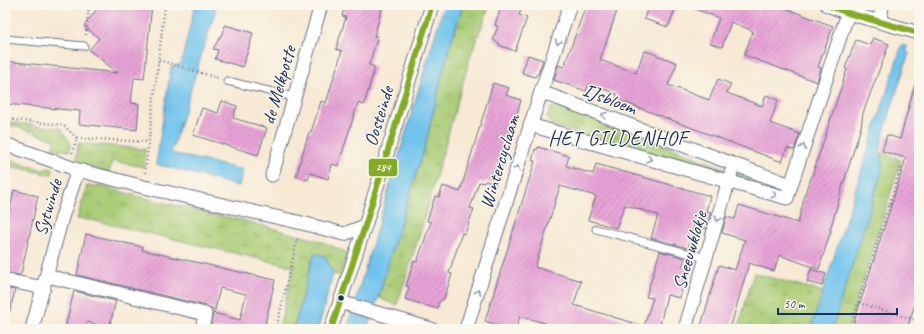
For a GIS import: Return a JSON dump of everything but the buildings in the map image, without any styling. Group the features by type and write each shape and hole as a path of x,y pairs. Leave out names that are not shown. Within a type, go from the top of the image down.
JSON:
{"street":[{"name":"de Melkpotte","path":"272,175 320,5"},
{"name":"Oosteinde","path":"331,329 343,303 432,5"},
{"name":"Wintercyclaam","path":"466,329 530,125 570,5"},
{"path":"827,5 919,33"},
{"path":"880,21 882,5"},
{"path":"530,125 787,198 848,12"},
{"name":"IJsbloem","path":"541,92 791,184"},
{"name":"Sytwinde","path":"5,144 78,170 62,217 32,329"},
{"path":"728,182 734,164"},
{"path":"78,170 344,234 365,226"},
{"name":"Sneeuwklokje","path":"685,329 728,182"},
{"path":"5,280 45,282 205,314 202,329"},
{"path":"343,303 431,329"}],"lane":[{"path":"5,39 84,46"},
{"path":"227,81 294,97"},
{"path":"596,229 706,258"}],"path":[{"path":"5,18 8,14 9,5"},
{"path":"84,46 89,5"},
{"path":"144,187 165,5"},
{"path":"159,60 227,81"},
{"path":"5,119 63,125 77,138 149,142"},
{"path":"850,329 901,167"},
{"path":"276,329 302,223"},
{"path":"859,303 919,321"}],"green space":[{"path":"463,5 490,5 471,54 420,233 397,305 383,300 379,296 425,146 449,48"},
{"path":"562,106 727,169 726,174 553,126 547,117 551,108"},
{"path":"5,122 34,125 32,132 11,125 6,138"},
{"path":"36,126 61,128 71,144 69,151 60,149 58,156 51,153 55,140 34,133"},
{"path":"78,143 145,149 144,167 112,161 109,173 76,163"},
{"path":"880,152 901,160 848,329 832,329 881,174 883,161"},
{"path":"5,158 43,170 48,168 54,169 51,175 5,165"},
{"path":"741,171 783,186 787,191 737,181 736,172"},
{"path":"87,186 100,186 156,201 245,221 320,241 348,253 340,276 333,274 325,256 314,253 294,329 279,329 294,264 290,266 91,220 77,219"},
{"path":"754,273 824,292 811,329 738,329"}],"water":[{"path":"195,5 215,5 215,12 171,153 243,170 239,186 156,164 171,67 181,64"},
{"path":"444,5 463,5 449,48 425,146 379,296 367,329 347,329"},
{"path":"919,5 906,50 909,53 884,132 880,152 883,161 881,174 832,329 811,329 902,44"},
{"path":"314,253 325,256 333,274 318,329 294,329"}],"pier":[{"path":"909,5 919,5 919,12 910,46 900,44"}],"transit line":[{"name":"284","path":"331,329 365,226 432,5"},
{"name":"284","path":"827,5 848,13 919,33"}],"district":[{"name":"HET GILDENHOF","path":"618,138"}]}
